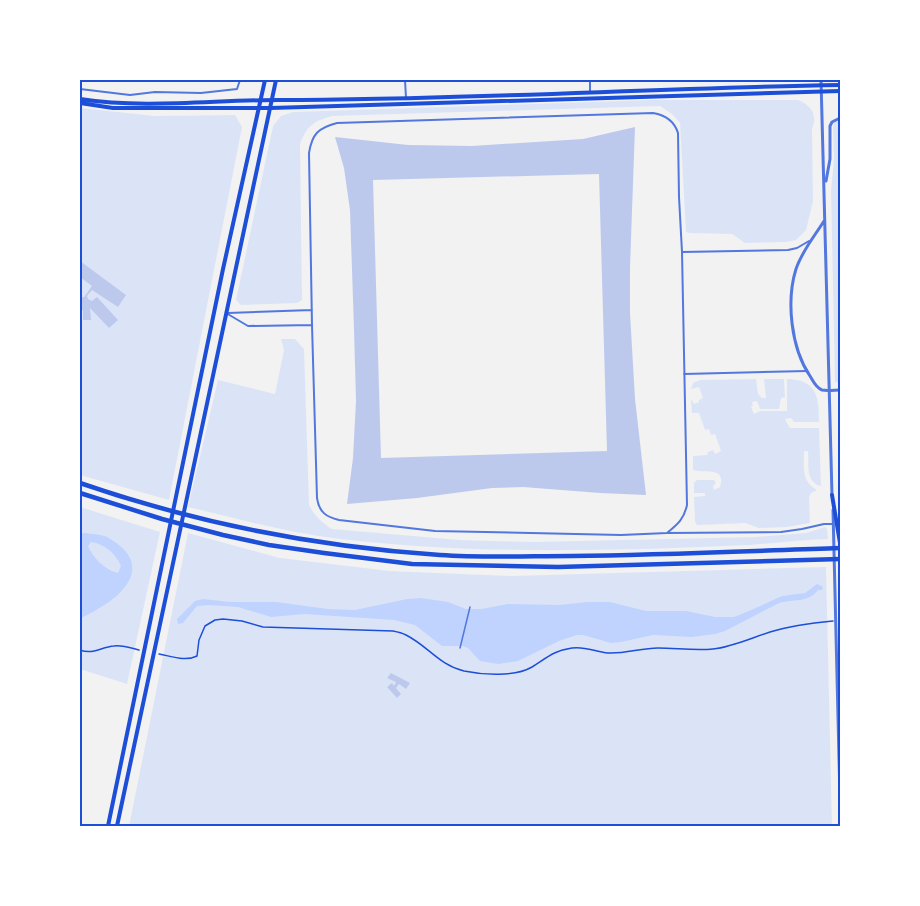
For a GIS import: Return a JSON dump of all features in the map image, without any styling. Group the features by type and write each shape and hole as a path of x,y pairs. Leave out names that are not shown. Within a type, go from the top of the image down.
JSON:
{"highway":[{"path":"80,483 162,508 270,534 383,550 441,555 497,557 840,548"},
{"path":"80,493 162,519 268,545 412,564 558,567 840,559"}],"main road":[{"path":"108,826 223,268 265,80"},
{"path":"117,826 276,80"},
{"path":"80,101 137,103 406,99 840,86"},
{"path":"80,101 113,108 271,108 840,91"},
{"path":"832,495 840,543"}],"street":[{"path":"80,89 130,95 156,92 201,93 237,89 240,80"},
{"path":"405,80 406,99"},
{"path":"590,80 590,93"},
{"path":"821,80 840,770"},
{"path":"668,533 685,516 687,505 678,133 671,120 662,114 653,113 337,123 324,126 316,132 309,153 312,325 317,498 318,505 325,515 339,520 435,531 621,535 781,532 833,524"},
{"path":"824,188 830,159 830,126 832,122 840,118"},
{"path":"825,220 802,253 796,270 790,307 796,343 807,371 817,387 823,390 840,390"},
{"path":"682,252 788,250 797,248 812,239"},
{"path":"226,313 312,310"},
{"path":"226,313 248,326 312,325"},
{"path":"684,374 807,371"},
{"path":"460,648 470,607"},
{"path":"840,763 840,799"}],"path":[{"path":"185,659 196,657 199,640 205,626 215,620 223,619 263,627 393,631 407,636 445,664 462,670 486,674 514,672 530,668 554,652 576,648 585,647 607,653 657,648 702,650 726,647 773,631 835,621"},
{"path":"80,650 86,653 110,646 122,646"}],"shaded area":[{"path":"653,100 798,100 807,105 814,115 814,124 812,129 813,201 806,230 796,240 745,243 732,234 686,232 680,123 660,106 332,116 312,125 300,144 302,300 297,303 241,305 236,300 273,126 281,116 293,112"},
{"path":"80,108 155,116 235,115 242,127 169,500 80,475"},
{"path":"840,119 840,383 835,382 831,191 834,159 833,127 834,123"},
{"path":"281,339 295,339 304,349 309,505 332,529 459,540 533,542 755,537 806,533 825,527 828,539 648,549 442,548 340,539 302,533 188,507 218,380 275,394 284,350"},
{"path":"756,379 758,394 766,398 764,379 784,379 785,397 781,398 779,409 760,409 757,401 752,402 751,407 754,414 760,411 787,411 787,379 805,382 817,397 819,422 794,422 791,418 785,419 790,428 819,428 821,486 812,481 810,477 808,451 804,451 806,478 817,490 809,497 810,523 759,528 745,523 697,525 694,497 705,496 705,493 694,493 694,483 697,480 714,480 716,483 713,486 714,490 720,487 721,480 718,473 693,470 693,456 707,455 713,450 715,454 721,451 715,434 711,435 709,429 705,430 699,413 692,413 691,399 694,404 703,398 699,387 691,389 693,383 700,380"},
{"path":"80,507 160,532 127,684 80,669"},
{"path":"188,533 280,558 390,571 512,576 826,567 832,826 129,826"}],"water":[{"path":"80,534 101,535 119,545 132,563 132,571 130,580 118,595 110,602 80,618","holes":["91,542 105,547 116,557 121,566 118,573 104,566 93,555 88,546"]},
{"path":"817,584 823,587 822,590 818,590 810,597 779,603 715,634 692,637 653,635 611,643 577,635 518,661 498,664 480,661 468,648 462,646 442,646 415,625 394,620 305,614 271,617 238,607 209,605 197,606 183,623 178,624 177,619 195,601 203,599 230,602 276,602 355,610 421,598 448,602 466,609 508,604 560,605 610,602 646,611 686,611 715,617 734,617 782,596 805,593"}],"building":[{"path":"635,127 630,313 635,399 646,495 523,487 492,488 347,504 353,458 356,401 354,329 350,210 344,168 335,137 408,145 472,146 583,139","holes":["599,174 607,451 381,458 373,180"]},
{"path":"80,261 126,295 118,307 92,290 87,296 92,301 97,297 118,320 109,328 90,308 91,320 83,320 80,297 84,297 92,286 80,277"},
{"path":"391,673 410,683 406,689 399,684 396,688 401,694 397,698 387,687 392,683 394,686 396,682 387,678"}]}
